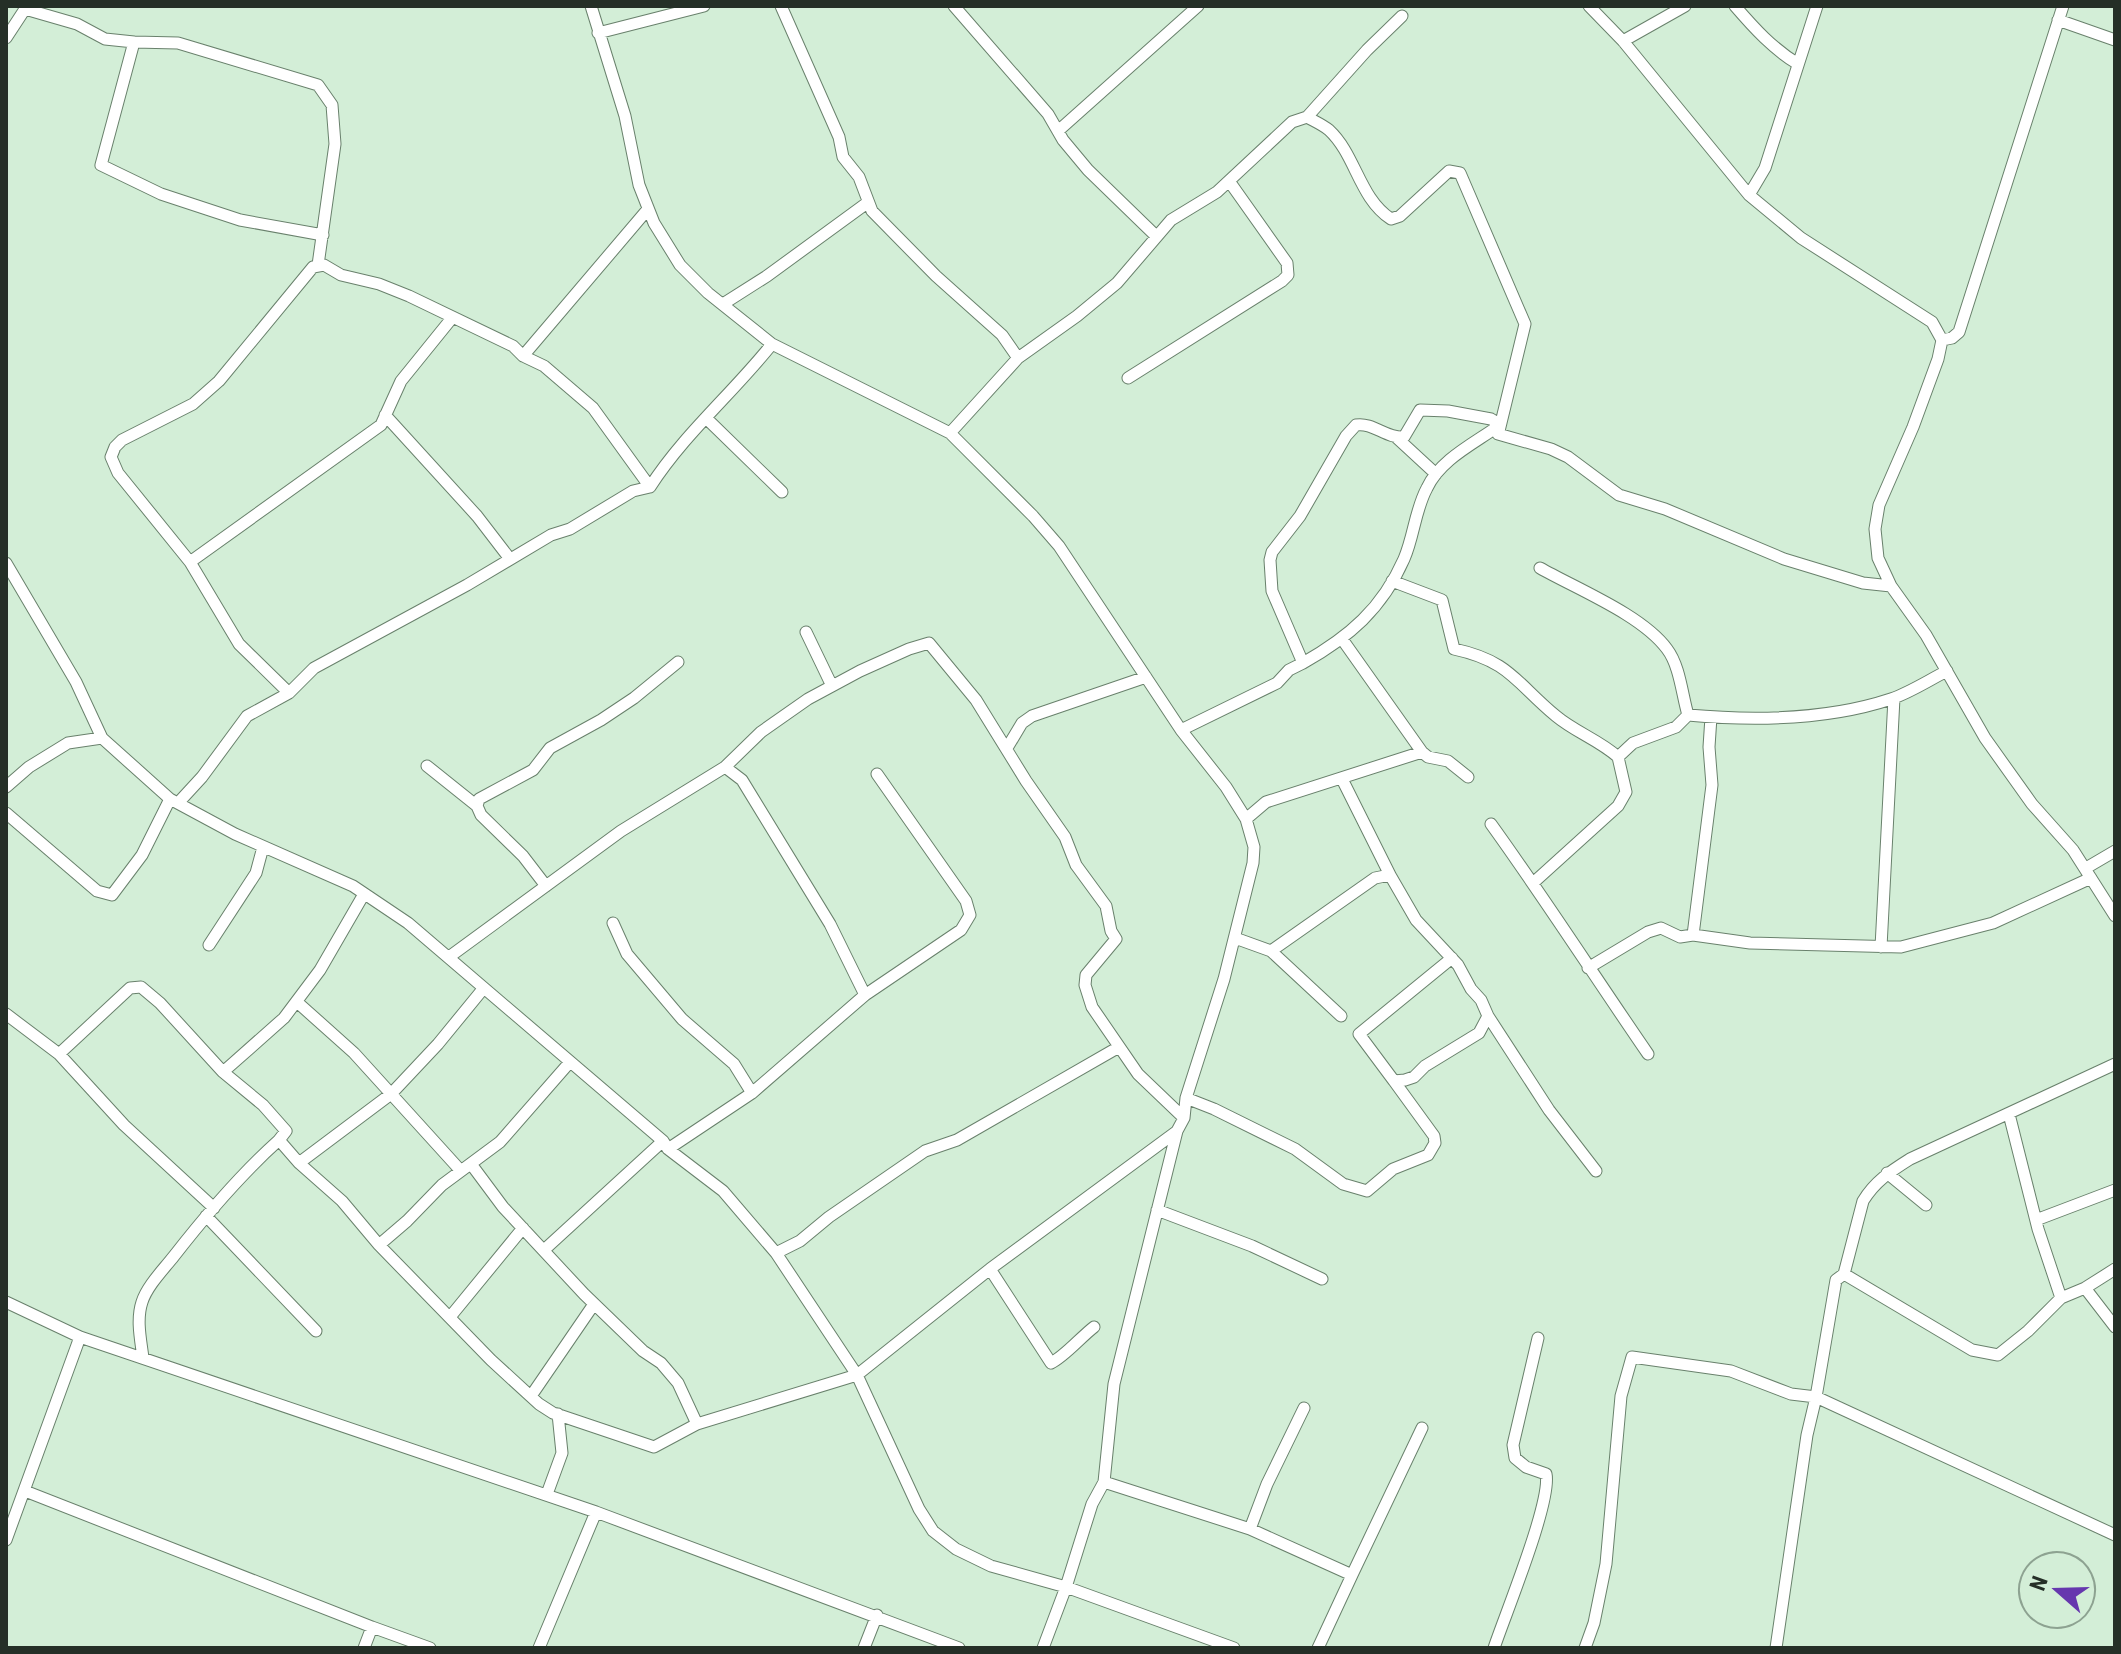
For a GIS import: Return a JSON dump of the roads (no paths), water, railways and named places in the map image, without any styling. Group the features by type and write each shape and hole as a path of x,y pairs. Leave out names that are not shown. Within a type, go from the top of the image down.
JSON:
{"street":[{"path":"591,6 625,116 639,185 663,241 680,265 772,344 950,433 1033,516 1059,546 1181,730 1226,787 1246,819 1254,847 1235,938 1186,1098 1184,1118 1177,1131 1114,1384 1104,1482 1092,1504 1043,1648"},
{"path":"598,33 704,6"},
{"path":"781,6 839,137 843,157 859,177 872,211 936,276 1002,335 1018,358"},
{"path":"954,6 1048,114 1088,170 1156,236"},
{"path":"1058,131 1198,6"},
{"path":"1589,6 1623,41 1749,195 1801,238 1932,322 1942,340 1938,359 1879,505 1875,529 1878,558 1891,586 1947,671 1985,738 2014,780 2089,873 2115,916"},
{"path":"1623,41 1685,6"},
{"path":"1735,6 1756,31 1798,64"},
{"path":"1749,195 1765,168 1817,6"},
{"path":"1942,340 1952,338 1959,332 2063,6"},
{"path":"6,38 25,9 77,24 105,39 178,43 318,85 332,105 335,144 318,265"},
{"path":"950,433 1018,358 1117,283 1171,220 1229,181 1292,122 1307,117 1402,16"},
{"path":"2058,20 2115,40"},
{"path":"134,42 101,165 161,194 240,220 323,235"},
{"path":"1181,730 1277,683 1289,670 1342,639 1361,624 1405,557 1427,487 1436,474 1449,460 1497,430 1525,324 1460,173 1449,171 1400,216 1391,219 1371,200 1341,146 1328,130 1307,117"},
{"path":"1128,378 1288,275 1287,263 1229,181"},
{"path":"723,304 867,203"},
{"path":"523,356 648,209"},
{"path":"289,693 239,644 190,562 112,465 111,457 122,440 193,404 219,381 313,267 318,265 399,292 513,346 523,356 544,366 593,408 650,487"},
{"path":"190,562 381,425 401,381 452,318"},
{"path":"6,813 97,891 112,895 142,855 174,801 202,777 247,716 289,693 314,668 335,655 551,535 570,529 633,491 650,487 672,453 745,377 772,344"},
{"path":"1397,438 1404,437 1420,410 1448,411 1491,419 1496,422 1497,430"},
{"path":"385,415 477,516 510,559"},
{"path":"706,418 782,492"},
{"path":"1303,663 1272,591 1270,560 1272,552 1295,524 1346,436 1356,425 1368,425 1397,438 1436,474"},
{"path":"1497,430 1568,457 1619,495 1665,509 1784,559 1863,583 1891,586"},
{"path":"6,563 76,682 102,738 174,801 263,847 353,886 408,923 665,1145 723,1191 776,1253 857,1375 919,1509 933,1531 956,1549 991,1566 1066,1587 1234,1648"},
{"path":"1540,568 1612,606 1668,649 1688,715"},
{"path":"1392,581 1442,600 1454,649 1477,654 1505,668 1558,717 1601,742 1618,757 1626,792 1618,806 1533,883"},
{"path":"806,632 832,686"},
{"path":"1342,639 1422,752 1428,757 1448,761 1468,777"},
{"path":"449,957 621,831 725,767 761,732 808,699 909,649 929,643 976,700 1065,837 1076,865 1106,906 1111,931 1116,939 1086,975 1085,985 1092,1007 1138,1074 1184,1118"},
{"path":"477,806 479,799 533,770 550,748 634,698 678,662"},
{"path":"1618,757 1633,743 1676,727 1688,715 1772,718 1854,709 1894,698 1947,671"},
{"path":"1007,748 1022,723 1032,716 1146,677"},
{"path":"1881,947 1894,698"},
{"path":"1693,935 1712,785 1709,747 1711,717"},
{"path":"6,787 29,767 68,743 102,738"},
{"path":"1246,819 1266,802 1422,752"},
{"path":"427,766 477,806 481,815 523,856 546,886"},
{"path":"725,767 742,780 830,924 865,995"},
{"path":"544,1250 665,1145 752,1093 865,995 961,930 970,915 966,901 877,774"},
{"path":"1342,779 1416,920 1452,958 1549,1110 1596,1171"},
{"path":"1491,824 1648,1054"},
{"path":"209,945 256,873 263,847"},
{"path":"1588,968 1648,932 1661,928 1680,937 1693,935 1750,943 1881,947 1913,944 1993,923 2089,873 2115,851"},
{"path":"1271,951 1375,878 1390,875"},
{"path":"223,1072 253,1049 297,1002 320,970 364,894"},
{"path":"613,923 627,954 682,1019 734,1064 752,1093"},
{"path":"1235,938 1271,951 1341,1016"},
{"path":"1186,1098 1295,1149 1343,1184 1367,1191 1393,1169 1428,1155 1435,1143 1434,1136 1359,1034 1452,958"},
{"path":"59,1054 130,988 141,987 160,1003 223,1072 263,1105 286,1131 210,1212 156,1277 142,1300 139,1316 143,1358"},
{"path":"299,1163 391,1094 483,989"},
{"path":"297,1002 354,1053 391,1094 486,1186 594,1304 643,1351 661,1363 678,1383 697,1424"},
{"path":"6,1014 59,1054 210,1212 316,1331"},
{"path":"1394,1081 1414,1077 1425,1066 1479,1033 1488,1016"},
{"path":"776,1253 800,1241 829,1217 925,1151 957,1140 1119,1047"},
{"path":"379,1245 442,1185 500,1142 570,1062"},
{"path":"1776,1648 1807,1435 1836,1280 1844,1274 1863,1201 1887,1173 1910,1159 2115,1064"},
{"path":"2009,1114 2036,1220 2061,1298"},
{"path":"279,1140 299,1163 342,1201 379,1245 491,1360 531,1396 558,1414 654,1447 697,1424 857,1375 990,1269 1177,1131"},
{"path":"1887,1173 1926,1205"},
{"path":"2036,1220 2115,1190"},
{"path":"1157,1210 1252,1246 1322,1279"},
{"path":"450,1317 523,1228"},
{"path":"990,1269 1051,1363 1094,1327"},
{"path":"1844,1274 1972,1350 1998,1355 2061,1298 2085,1288 2115,1269"},
{"path":"2085,1288 2115,1327"},
{"path":"6,1302 80,1337 547,1494 959,1648"},
{"path":"531,1396 594,1304"},
{"path":"6,1540 25,1491 35,1453 80,1337"},
{"path":"1494,1648 1540,1514 1548,1481 1546,1474 1526,1467 1515,1458 1513,1445 1538,1338"},
{"path":"1585,1648 1606,1564 1621,1396 1632,1357 1731,1371 1791,1394 1816,1397 2115,1535"},
{"path":"1250,1529 1267,1484 1304,1408"},
{"path":"547,1494 562,1453 558,1414"},
{"path":"1318,1648 1422,1428"},
{"path":"1104,1482 1250,1529 1352,1575"},
{"path":"25,1491 430,1648"},
{"path":"539,1648 596,1512"},
{"path":"864,1648 877,1615"},
{"path":"364,1648 372,1627"}]}
